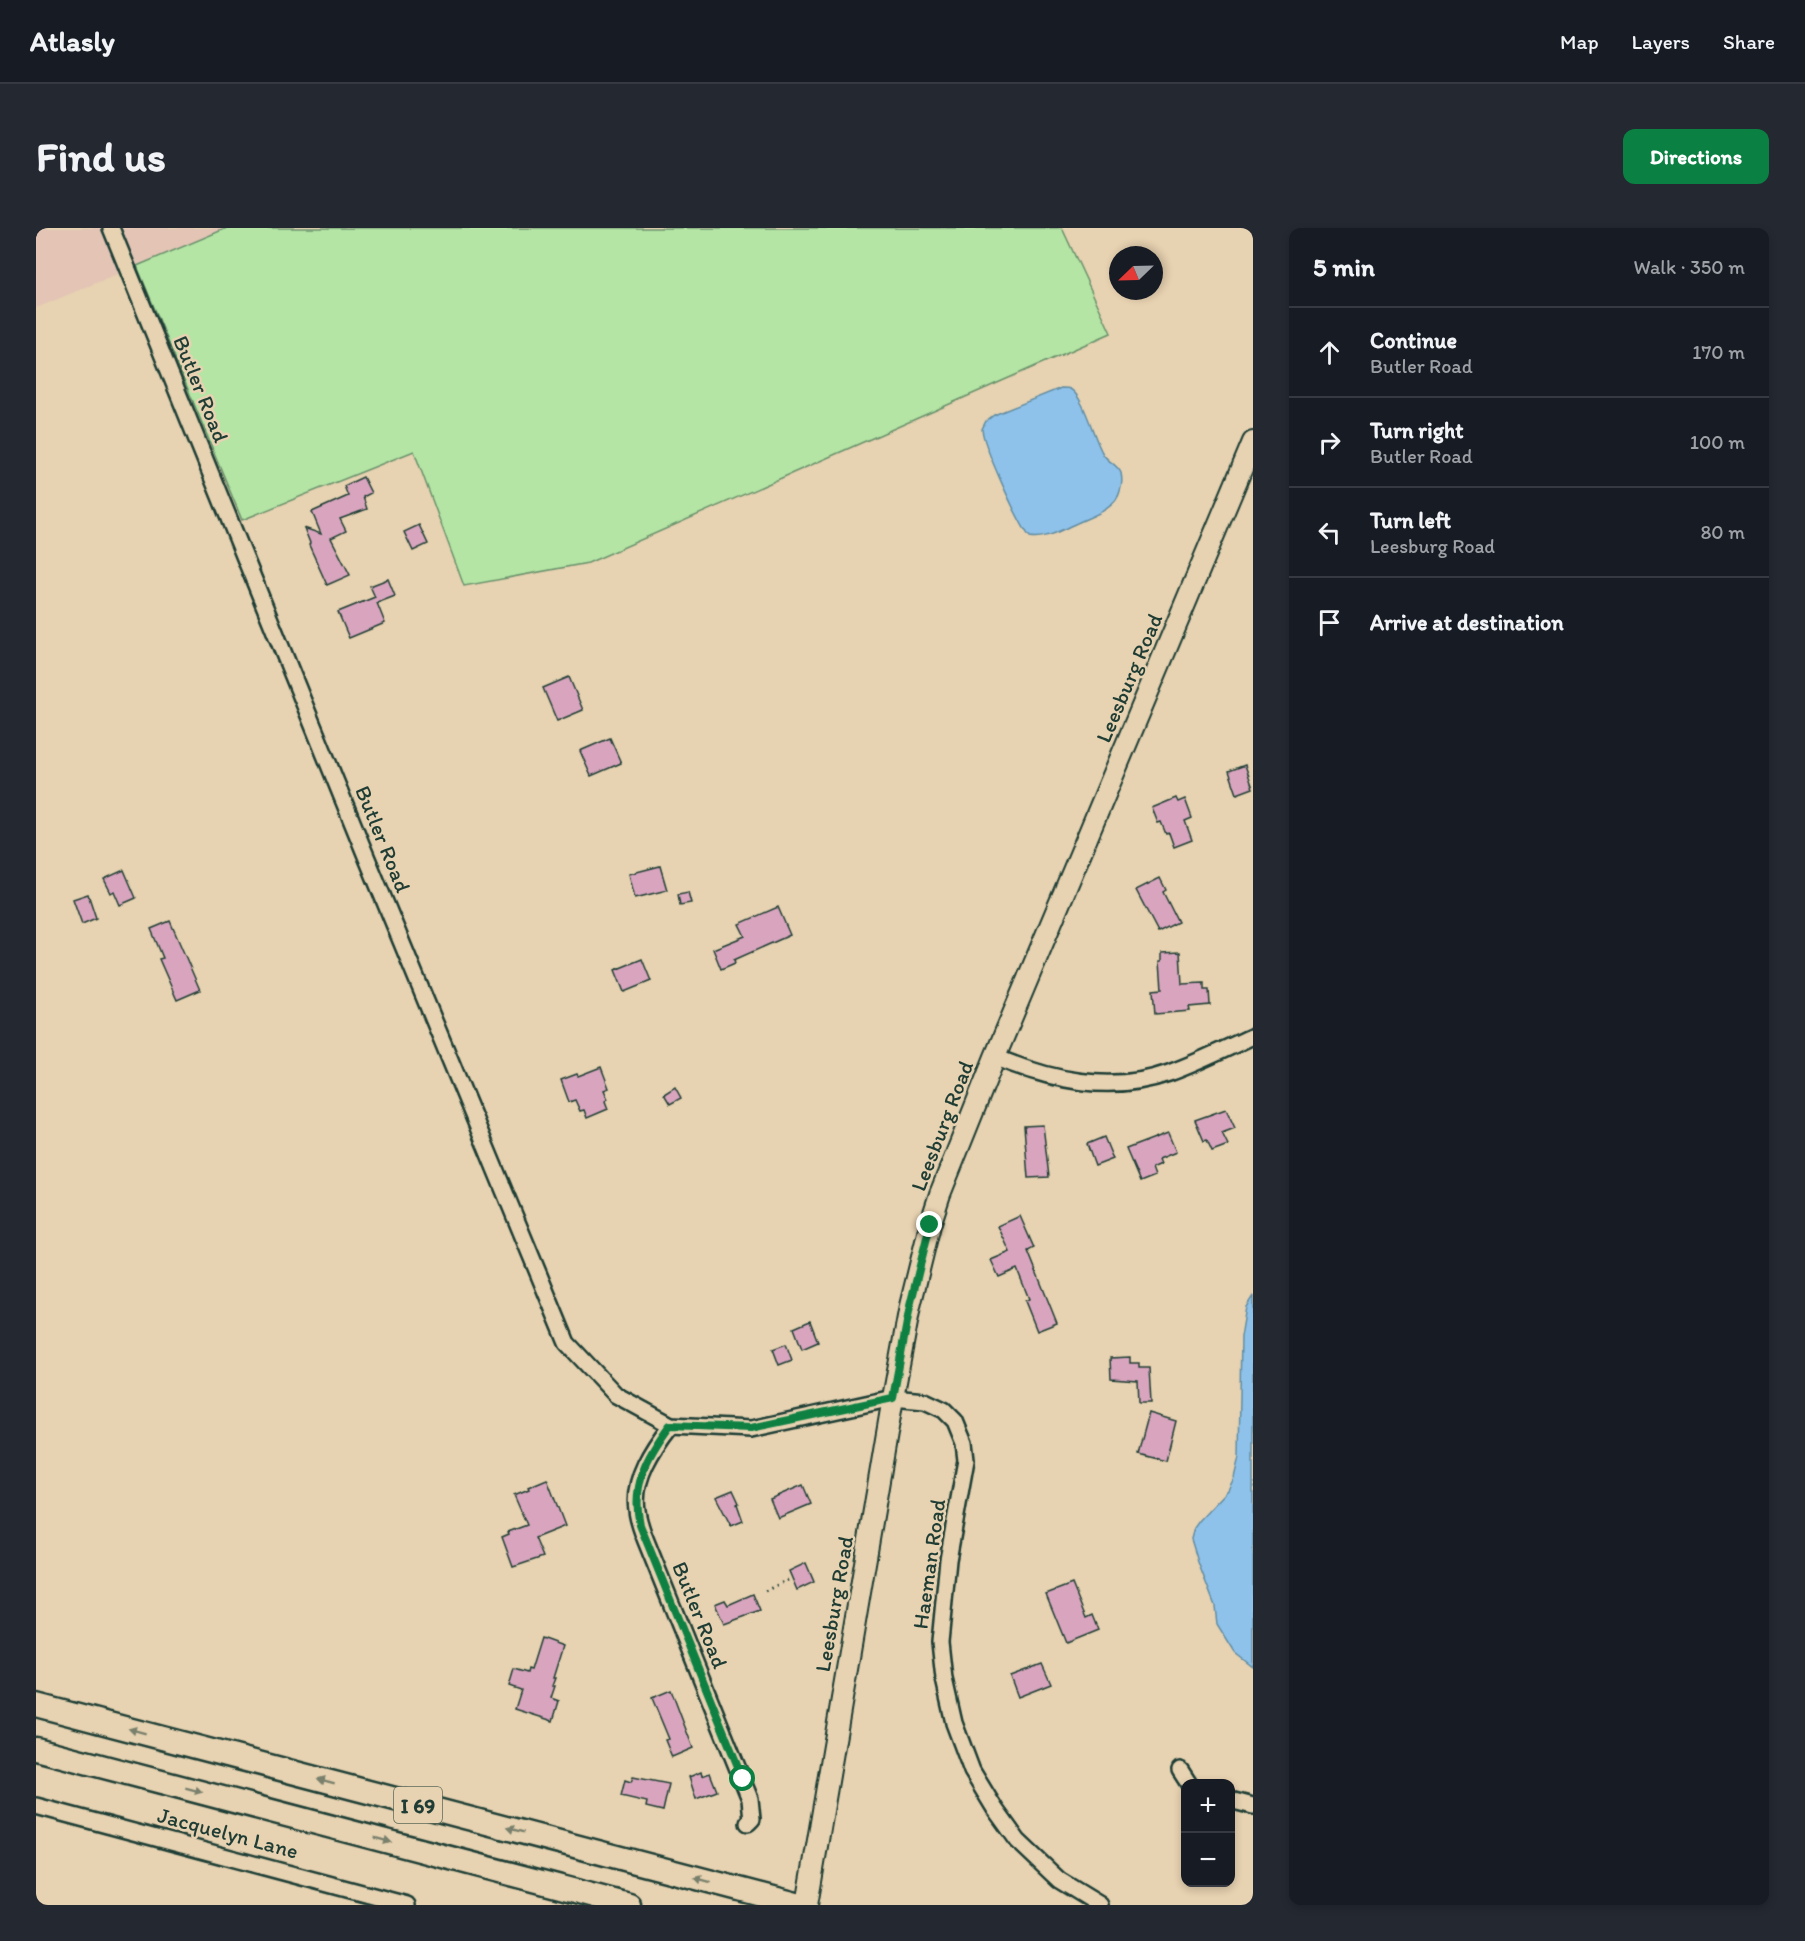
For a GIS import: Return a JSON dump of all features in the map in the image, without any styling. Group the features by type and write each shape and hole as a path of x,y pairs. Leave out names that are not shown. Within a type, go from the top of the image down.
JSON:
{"highway":[{"name":"I 69","path":"36,1705 800,1905"},
{"name":"I 69","path":"36,1749 629,1905"}],"main road":[{"name":"Leesburg Road","path":"807,1905 893,1398 912,1296 930,1225 995,1056 1253,442"}],"street":[{"name":"Butler Road","path":"111,228 350,819 567,1343 616,1395 670,1425 751,1428 893,1398"},
{"path":"995,1056 1025,1069 1066,1080 1099,1084 1133,1082 1168,1074 1253,1036"},
{"name":"Haeman Road","path":"893,1398 925,1401 944,1410 955,1421 965,1447 966,1460 948,1560 940,1642 944,1679 954,1723 972,1771 1018,1841 1059,1880 1100,1905"},
{"name":"Butler Road","path":"670,1425 652,1449 644,1468 636,1508 646,1541 750,1798 752,1819 748,1823"},
{"path":"1180,1770 1186,1779"},
{"path":"1235,1801 1253,1806"},
{"name":"Jacquelyn Lane","path":"36,1806 407,1905"}],"path":[{"path":"765,1591 792,1578"}],"shaded area":[{"path":"36,228 227,228 36,308"}],"green space":[{"path":"227,228 1062,228 1111,333 588,563 464,586 414,451 242,520 137,266"}],"water":[{"path":"1061,388 1070,389 1080,400 1103,454 1121,473 1121,487 1114,503 1103,511 1054,533 1036,538 1030,537 1002,484 988,451 982,429 986,421 994,415"},
{"path":"1253,1296 1253,1667 1235,1653 1217,1624 1215,1606 1191,1539 1194,1528 1228,1490 1234,1478 1239,1457 1241,1337 1246,1307"}],"building":[{"path":"363,477 371,493 363,497 367,509 340,519 346,531 331,538 350,575 327,585 304,528 321,534 312,512 348,496 344,486"},
{"path":"419,525 428,544 413,551 404,532"},
{"path":"388,579 395,596 377,603 385,623 349,638 338,612 375,597 370,586"},
{"path":"569,677 583,710 557,721 543,688"},
{"path":"610,738 621,763 591,776 580,751"},
{"path":"1245,765 1253,788 1237,794 1229,771"},
{"path":"1176,798 1178,802 1185,799 1192,818 1185,821 1192,840 1174,847 1169,833 1166,834 1161,822 1158,823 1152,808"},
{"path":"660,866 667,890 635,898 629,874"},
{"path":"124,870 136,898 120,905 114,891 111,893 104,879"},
{"path":"1160,878 1166,890 1163,892 1178,922 1158,932 1136,890"},
{"path":"688,892 691,903 680,905 678,894"},
{"path":"88,894 96,918 82,924 73,899"},
{"path":"778,907 790,935 734,960 735,963 721,969 713,949 745,936 739,924"},
{"path":"170,921 200,990 177,1000 159,959 163,958 151,929"},
{"path":"1180,952 1182,984 1204,983 1204,990 1209,990 1210,1005 1189,1007 1190,1011 1155,1014 1153,990 1162,989 1160,961 1162,961 1162,953"},
{"path":"642,959 651,981 624,992 615,970"},
{"path":"601,1067 609,1088 604,1090 608,1099 605,1101 608,1109 587,1118 584,1110 580,1111 575,1100 569,1102 561,1080"},
{"path":"675,1087 681,1098 670,1104 664,1094"},
{"path":"1226,1109 1235,1128 1222,1133 1228,1145 1212,1151 1207,1140 1204,1141 1195,1120"},
{"path":"1043,1125 1049,1177 1028,1178 1024,1126"},
{"path":"1168,1133 1176,1152 1159,1159 1161,1164 1152,1168 1155,1176 1140,1182 1126,1149"},
{"path":"1104,1137 1113,1159 1095,1166 1087,1144"},
{"path":"1020,1216 1034,1248 1028,1251 1057,1323 1037,1331 1025,1301 1029,1299 1017,1269 999,1277 991,1260 1010,1252 998,1226"},
{"path":"810,1321 818,1342 802,1349 794,1328"},
{"path":"786,1344 792,1360 779,1365 773,1349"},
{"path":"1130,1357 1130,1363 1139,1363 1139,1368 1149,1368 1151,1403 1139,1403 1138,1381 1111,1379 1110,1358"},
{"path":"1149,1413 1176,1421 1166,1461 1138,1454"},
{"path":"547,1479 565,1526 535,1538 543,1557 513,1567 502,1537 509,1534 508,1532 527,1525 514,1495"},
{"path":"803,1485 811,1504 778,1518 770,1499"},
{"path":"733,1490 743,1521 731,1526 716,1497"},
{"path":"806,1563 814,1582 797,1590 789,1571"},
{"path":"1072,1584 1086,1618 1092,1615 1098,1630 1066,1643 1046,1594"},
{"path":"753,1594 760,1611 724,1624 715,1604 725,1600 728,1605"},
{"path":"541,1638 563,1646 553,1678 555,1678 552,1686 555,1686 551,1698 559,1701 553,1721 515,1709 521,1690 509,1686 514,1669 527,1673 528,1669 531,1670"},
{"path":"1042,1664 1051,1684 1018,1697 1010,1676"},
{"path":"671,1690 693,1748 672,1757 665,1740 669,1739 652,1698"},
{"path":"701,1772 702,1776 710,1773 717,1791 696,1799 689,1777"},
{"path":"633,1777 669,1784 663,1811 646,1807 647,1802 621,1796 625,1780 631,1782"}],"route":[{"path":"743,1779 640,1525 636,1508 644,1468 652,1449 670,1425 751,1428 893,1398 910,1306 930,1225"}]}
